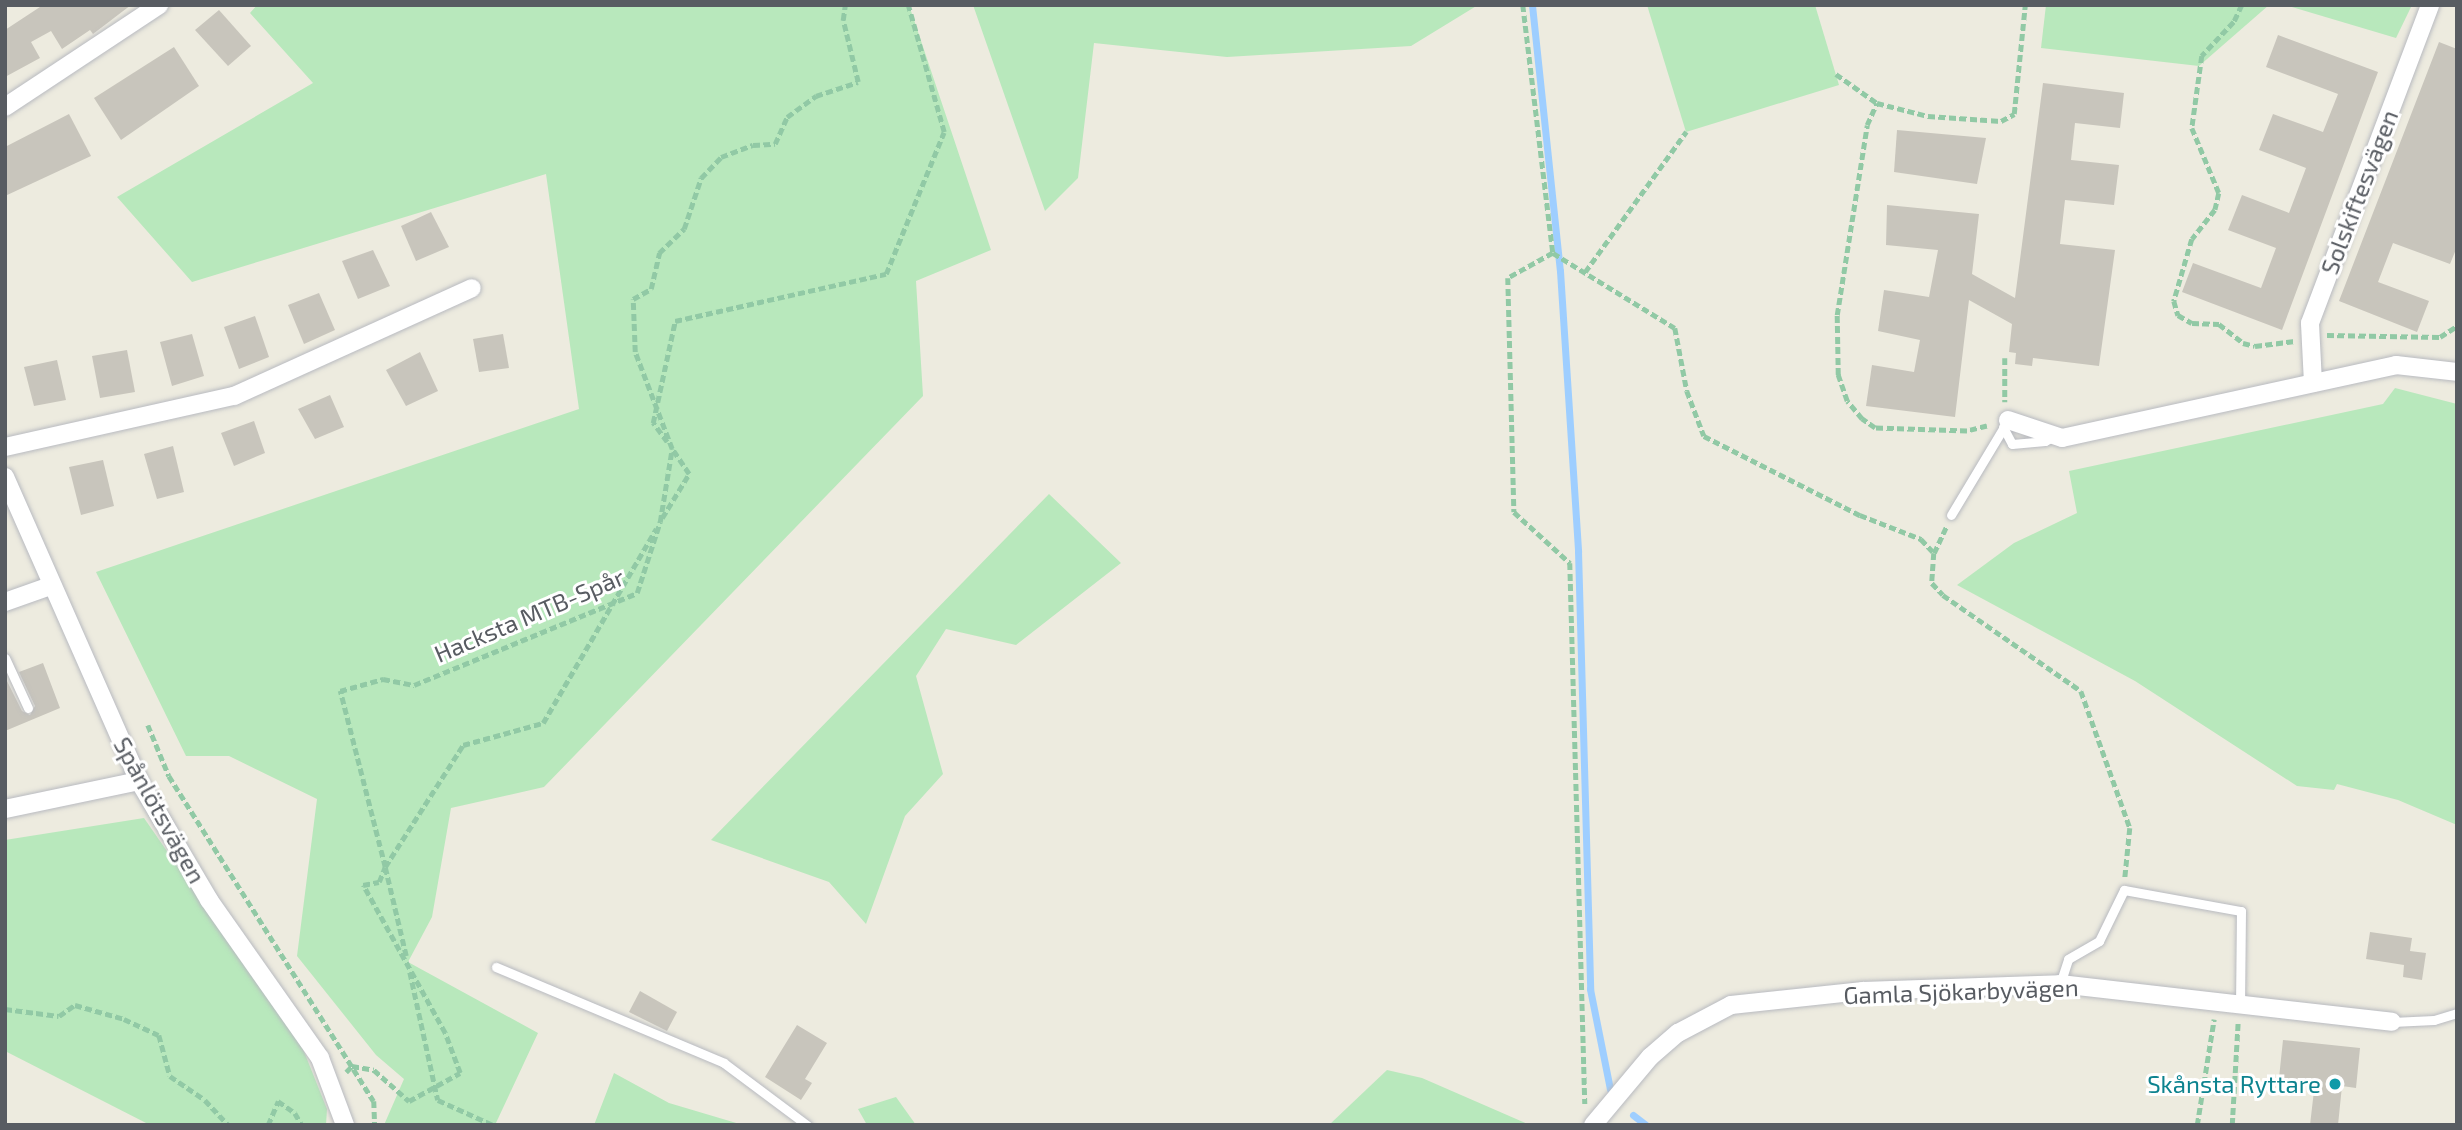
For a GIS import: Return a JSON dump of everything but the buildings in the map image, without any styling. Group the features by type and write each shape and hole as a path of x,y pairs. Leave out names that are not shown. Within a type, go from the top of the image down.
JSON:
{"street":[{"path":"5,107 159,5"},
{"name":"Solskiftesvägen","path":"2313,383 2310,323 2430,5"},
{"path":"5,447 234,396 471,288"},
{"path":"2008,423 2062,438 2396,365 2457,372"},
{"name":"Spånlötsvägen","path":"5,477 50,586 139,781 209,900 320,1058 345,1125"},
{"path":"5,602 50,586"},
{"path":"5,810 139,781"},
{"name":"Gamla Sjökarbyvägen","path":"1589,1118 1678,1033 1731,1005 1863,991 2060,984 2218,999 2392,1022"}],"lane":[{"path":"1951,516 2008,423"},
{"path":"5,658 28,708"},
{"path":"2060,984 2068,959 2099,941 2124,890 2241,911 2239,1003"},
{"path":"496,967 724,1063 807,1125"},
{"name":"Gamla Sjökarbyvägen","path":"2392,1022 2434,1020 2457,1013"}],"path":[{"path":"656,408 635,352 633,299 651,289 659,253 684,229 701,178 721,157 753,145 775,144 787,117 816,96 858,82 843,20 845,5"},
{"path":"352,1066 374,1070 409,1101 460,1073 445,1033 363,885 379,882 385,867 463,745 543,723 611,603 690,474 653,423 675,321 886,274 944,132 908,5"},
{"path":"1523,5 1553,253"},
{"path":"1836,74 1877,103 1952,117 2001,121 2014,114 2025,5"},
{"path":"2242,5 2234,22 2202,56 2192,128 2219,193 2215,211 2192,239 2174,301 2178,315 2192,323 2219,324 2255,346 2311,340 2334,332 2352,338 2440,337 2457,326"},
{"path":"1877,103 1867,125 1837,315 1838,375 1847,401 1875,428 1967,431 2008,423 2005,358"},
{"path":"1585,272 1686,132"},
{"path":"1553,253 1675,327 1687,391 1704,436 1860,515 1921,539 1934,553"},
{"path":"1553,253 1508,278 1514,512 1570,563 1589,1118"},
{"name":"Hacksta MTB-Spår","path":"385,867 340,691 383,679 414,685 637,593 660,522 672,449"},
{"path":"1951,516 1934,553 1932,583 1943,595 2081,691 2130,828 2124,890"},
{"path":"148,724 169,776 374,1101 375,1125"},
{"path":"385,867 439,1100 493,1125"},
{"path":"2197,1125 2218,999"},
{"path":"2232,1125 2239,1003"},
{"path":"5,1009 59,1016 75,1005 124,1019 159,1035 170,1076 205,1100 228,1125"},
{"path":"331,1087 352,1066"},
{"path":"268,1125 278,1101 295,1113 302,1125"}],"green space":[{"path":"257,5 909,5 991,250 916,281 923,396 544,787 451,808 432,917 408,962 538,1033 495,1125 384,1125 404,1079 376,1055 297,956 317,799 229,756 186,756 96,572 579,409 546,174 192,282 117,197 313,83 250,13"},
{"path":"973,5 1478,5 1411,46 1227,57 1094,43 1078,178 1045,211"},
{"path":"1647,5 1815,5 1839,85 1686,132"},
{"path":"2046,5 2269,5 2199,66 2041,48"},
{"path":"2285,5 2412,5 2396,38"},
{"path":"2395,388 2457,404 2457,825 2398,800 2337,784 2334,790 2297,786 2135,681 1957,585 2014,543 2077,513 2069,471 2383,404"},
{"path":"1049,494 1121,563 1016,645 946,629 916,676 943,774 905,816 866,924 829,882 711,840"},
{"path":"144,818 301,1044 327,1109 326,1125 150,1125 5,1051 5,840"},
{"path":"1387,1070 1422,1078 1530,1125 1329,1125"},
{"path":"614,1073 669,1103 743,1125 594,1125"},
{"path":"896,1097 916,1125 867,1125 858,1109"}],"waterway":[{"path":"1532,5 1560,271 1578,551 1590,989 1610,1089"},
{"path":"1633,1115 1646,1125"}],"place":[{"name":"Skånsta Ryttare","path":"2335,1084"}]}
